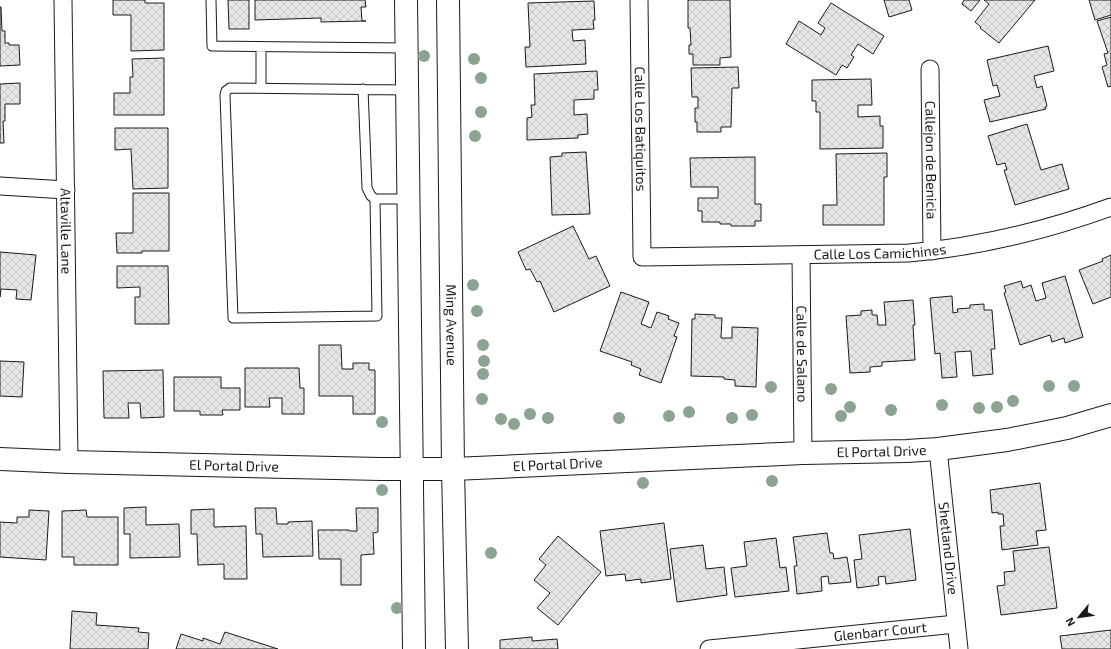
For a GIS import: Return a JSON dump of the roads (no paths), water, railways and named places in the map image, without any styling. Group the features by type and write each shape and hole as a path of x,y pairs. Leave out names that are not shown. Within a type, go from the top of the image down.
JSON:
{"main road":[{"path":"406,0 414,649"},
{"name":"Ming Avenue","path":"448,0 453,469 457,649"},
{"name":"El Portal Drive","path":"0,459 412,470 453,469 803,453 938,449 1007,440 1067,428 1111,415"}],"street":[{"name":"Altaville Lane","path":"63,0 69,462"},
{"name":"Calle Los Batiquitos","path":"639,0 642,257"},
{"name":"Callejon de Benicia","path":"930,69 932,251"},
{"path":"0,186 66,190"},
{"name":"Calle Los Camichines","path":"642,257 909,253 932,251 985,243 1031,233 1111,207"},
{"name":"Calle de Salano","path":"800,255 803,453"},
{"name":"Shetland Drive","path":"938,449 959,649"},
{"name":"Glenbarr Court","path":"709,649 956,624"}],"lane":[{"path":"211,0 212,46 406,48"},
{"path":"261,46 261,88"},
{"path":"375,199 377,316 233,318 224,95 226,91 230,88 407,90"},
{"path":"363,89 367,188 371,196 375,199 408,199"}]}
